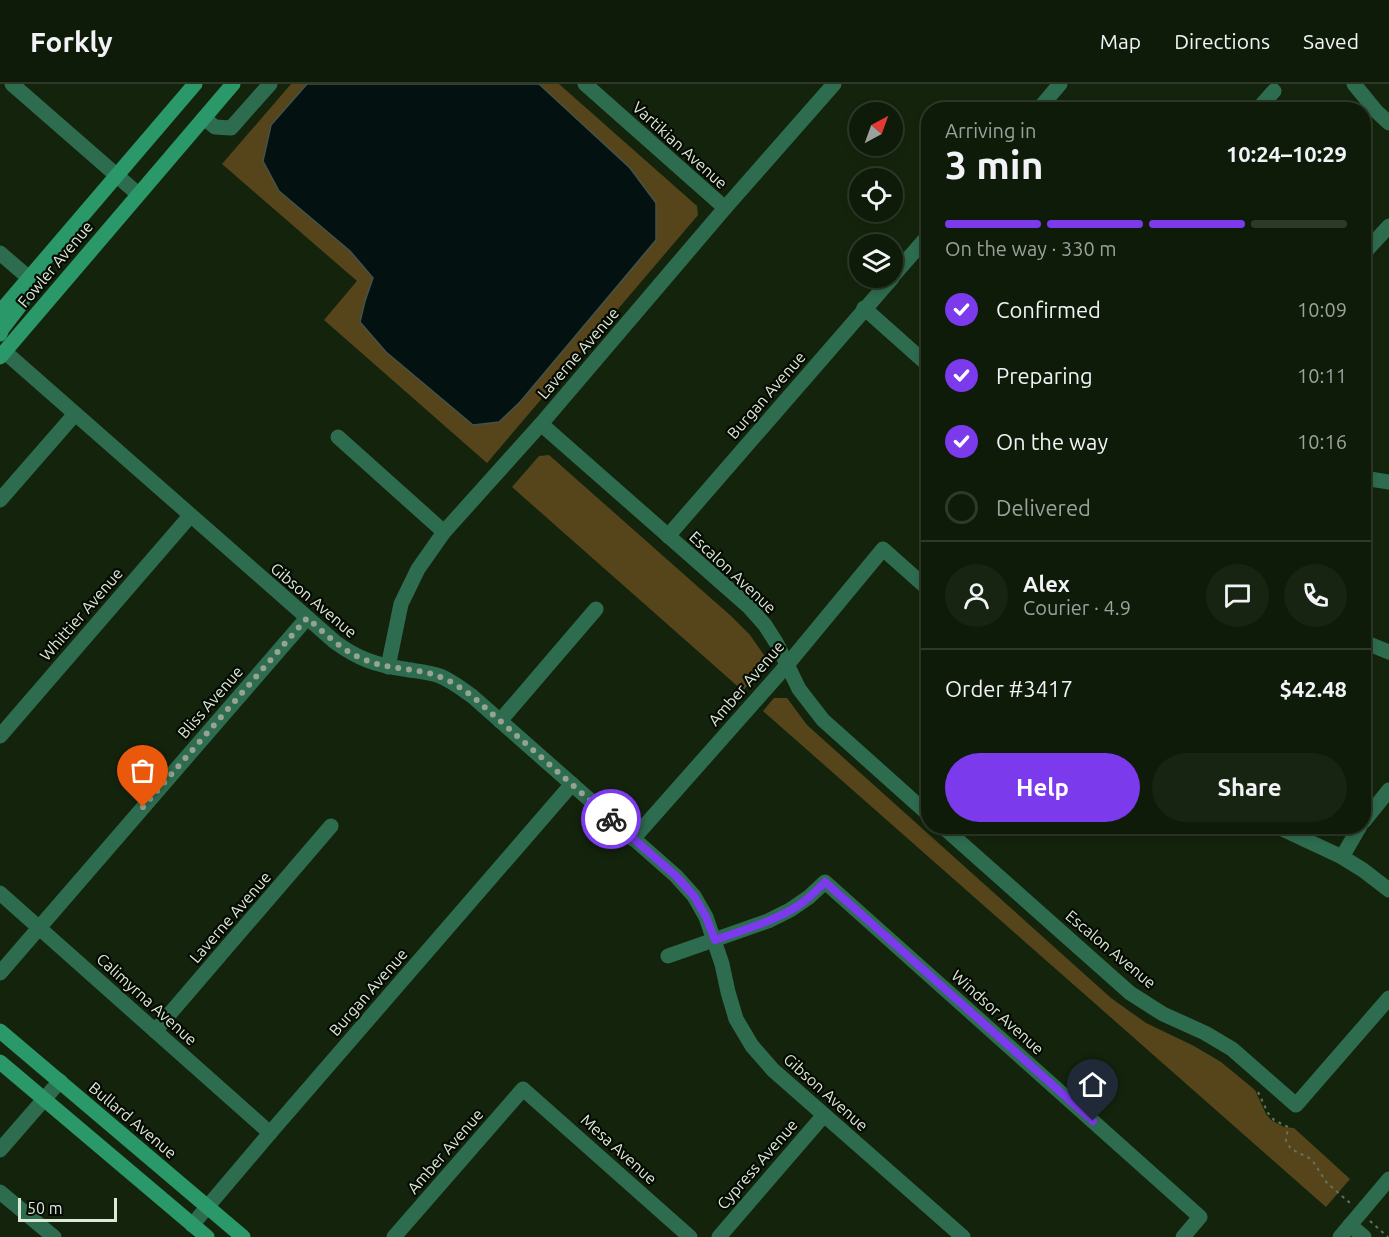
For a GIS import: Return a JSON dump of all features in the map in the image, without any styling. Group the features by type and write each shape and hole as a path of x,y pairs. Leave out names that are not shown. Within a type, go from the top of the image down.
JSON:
{"main road":[{"name":"Fowler Avenue","path":"2,350 233,84"},
{"name":"Fowler Avenue","path":"0,312 117,175 187,87"},
{"path":"0,334 22,303 29,278"},
{"name":"Bullard Avenue","path":"0,1031 243,1237"},
{"path":"0,1062 207,1237"}],"street":[{"path":"12,84 138,194"},
{"path":"204,118 215,127 231,128 270,84"},
{"name":"Vartikian Avenue","path":"585,84 725,208"},
{"name":"Laverne Avenue","path":"388,667 401,604 418,568 444,532 541,424 834,84"},
{"path":"1045,102 1060,84"},
{"path":"1354,84 1369,102"},
{"path":"1264,102 1274,91"},
{"path":"1371,105 1389,123"},
{"path":"1371,245 1389,226"},
{"name":"Burgan Avenue","path":"903,264 921,244"},
{"path":"0,253 29,278"},
{"name":"Burgan Avenue","path":"668,536 882,288"},
{"path":"864,308 921,359"},
{"name":"Gibson Avenue","path":"2,350 335,642 350,653 366,660 388,667 439,676 455,684 472,696 676,876 694,896 706,917 715,940 736,1019 752,1046 773,1071 963,1237"},
{"path":"0,500 75,414"},
{"name":"Escalon Avenue","path":"541,424 748,606 777,644 799,689 823,720 921,808"},
{"path":"338,437 444,532"},
{"path":"1371,479 1389,482"},
{"name":"Whittier Avenue","path":"0,736 190,516"},
{"name":"Amber Avenue","path":"633,839 787,664 883,549 921,583"},
{"path":"500,721 596,609"},
{"name":"Bliss Avenue","path":"0,973 307,618"},
{"path":"1371,645 1389,652"},
{"name":"Burgan Avenue","path":"192,1225 572,784"},
{"path":"1371,812 1389,790"},
{"name":"Laverne Avenue","path":"155,1031 331,826"},
{"name":"Escalon Avenue","path":"951,834 1130,993 1163,1014 1205,1033 1232,1049 1296,1105 1389,998"},
{"path":"1293,834 1342,857 1389,890"},
{"path":"1342,857 1355,834"},
{"name":"Windsor Avenue","path":"715,940 768,921 790,910 825,882 1200,1217 1183,1237"},
{"name":"Calimyrna Avenue","path":"0,893 270,1133"},
{"path":"668,956 715,940"},
{"path":"0,1150 60,1081"},
{"name":"Amber Avenue","path":"398,1236 524,1089"},
{"name":"Mesa Avenue","path":"524,1089 690,1237"},
{"name":"Cypress Avenue","path":"719,1237 824,1115"},
{"path":"1340,1237 1389,1179"},
{"path":"0,1192 54,1237"},
{"path":"1350,1225 1364,1237"}],"path":[{"path":"1383,1232 1388,1237"}],"shaded area":[{"path":"291,84 559,84 697,206 698,215 487,463 324,320 357,281 222,164"},
{"path":"307,84 539,84 630,168 656,203 656,240 520,402 499,422 473,425 386,352 360,322 373,278 350,251 279,191 263,161 271,125"},
{"path":"549,455 750,635 764,655 763,667 743,691 512,487 539,456"},
{"path":"774,698 787,698 807,725 921,827 921,834 928,834 1111,998 1146,1023 1221,1062 1255,1090 1271,1120 1284,1127 1294,1128 1350,1179 1326,1207 763,711"}],"way so far":[{"path":"143,807 307,618 350,653 388,667 439,676 455,684 472,696 611,819"}],"route":[{"path":"611,819 676,876 694,896 715,940 768,921 790,910 825,882 1093,1121"}]}
